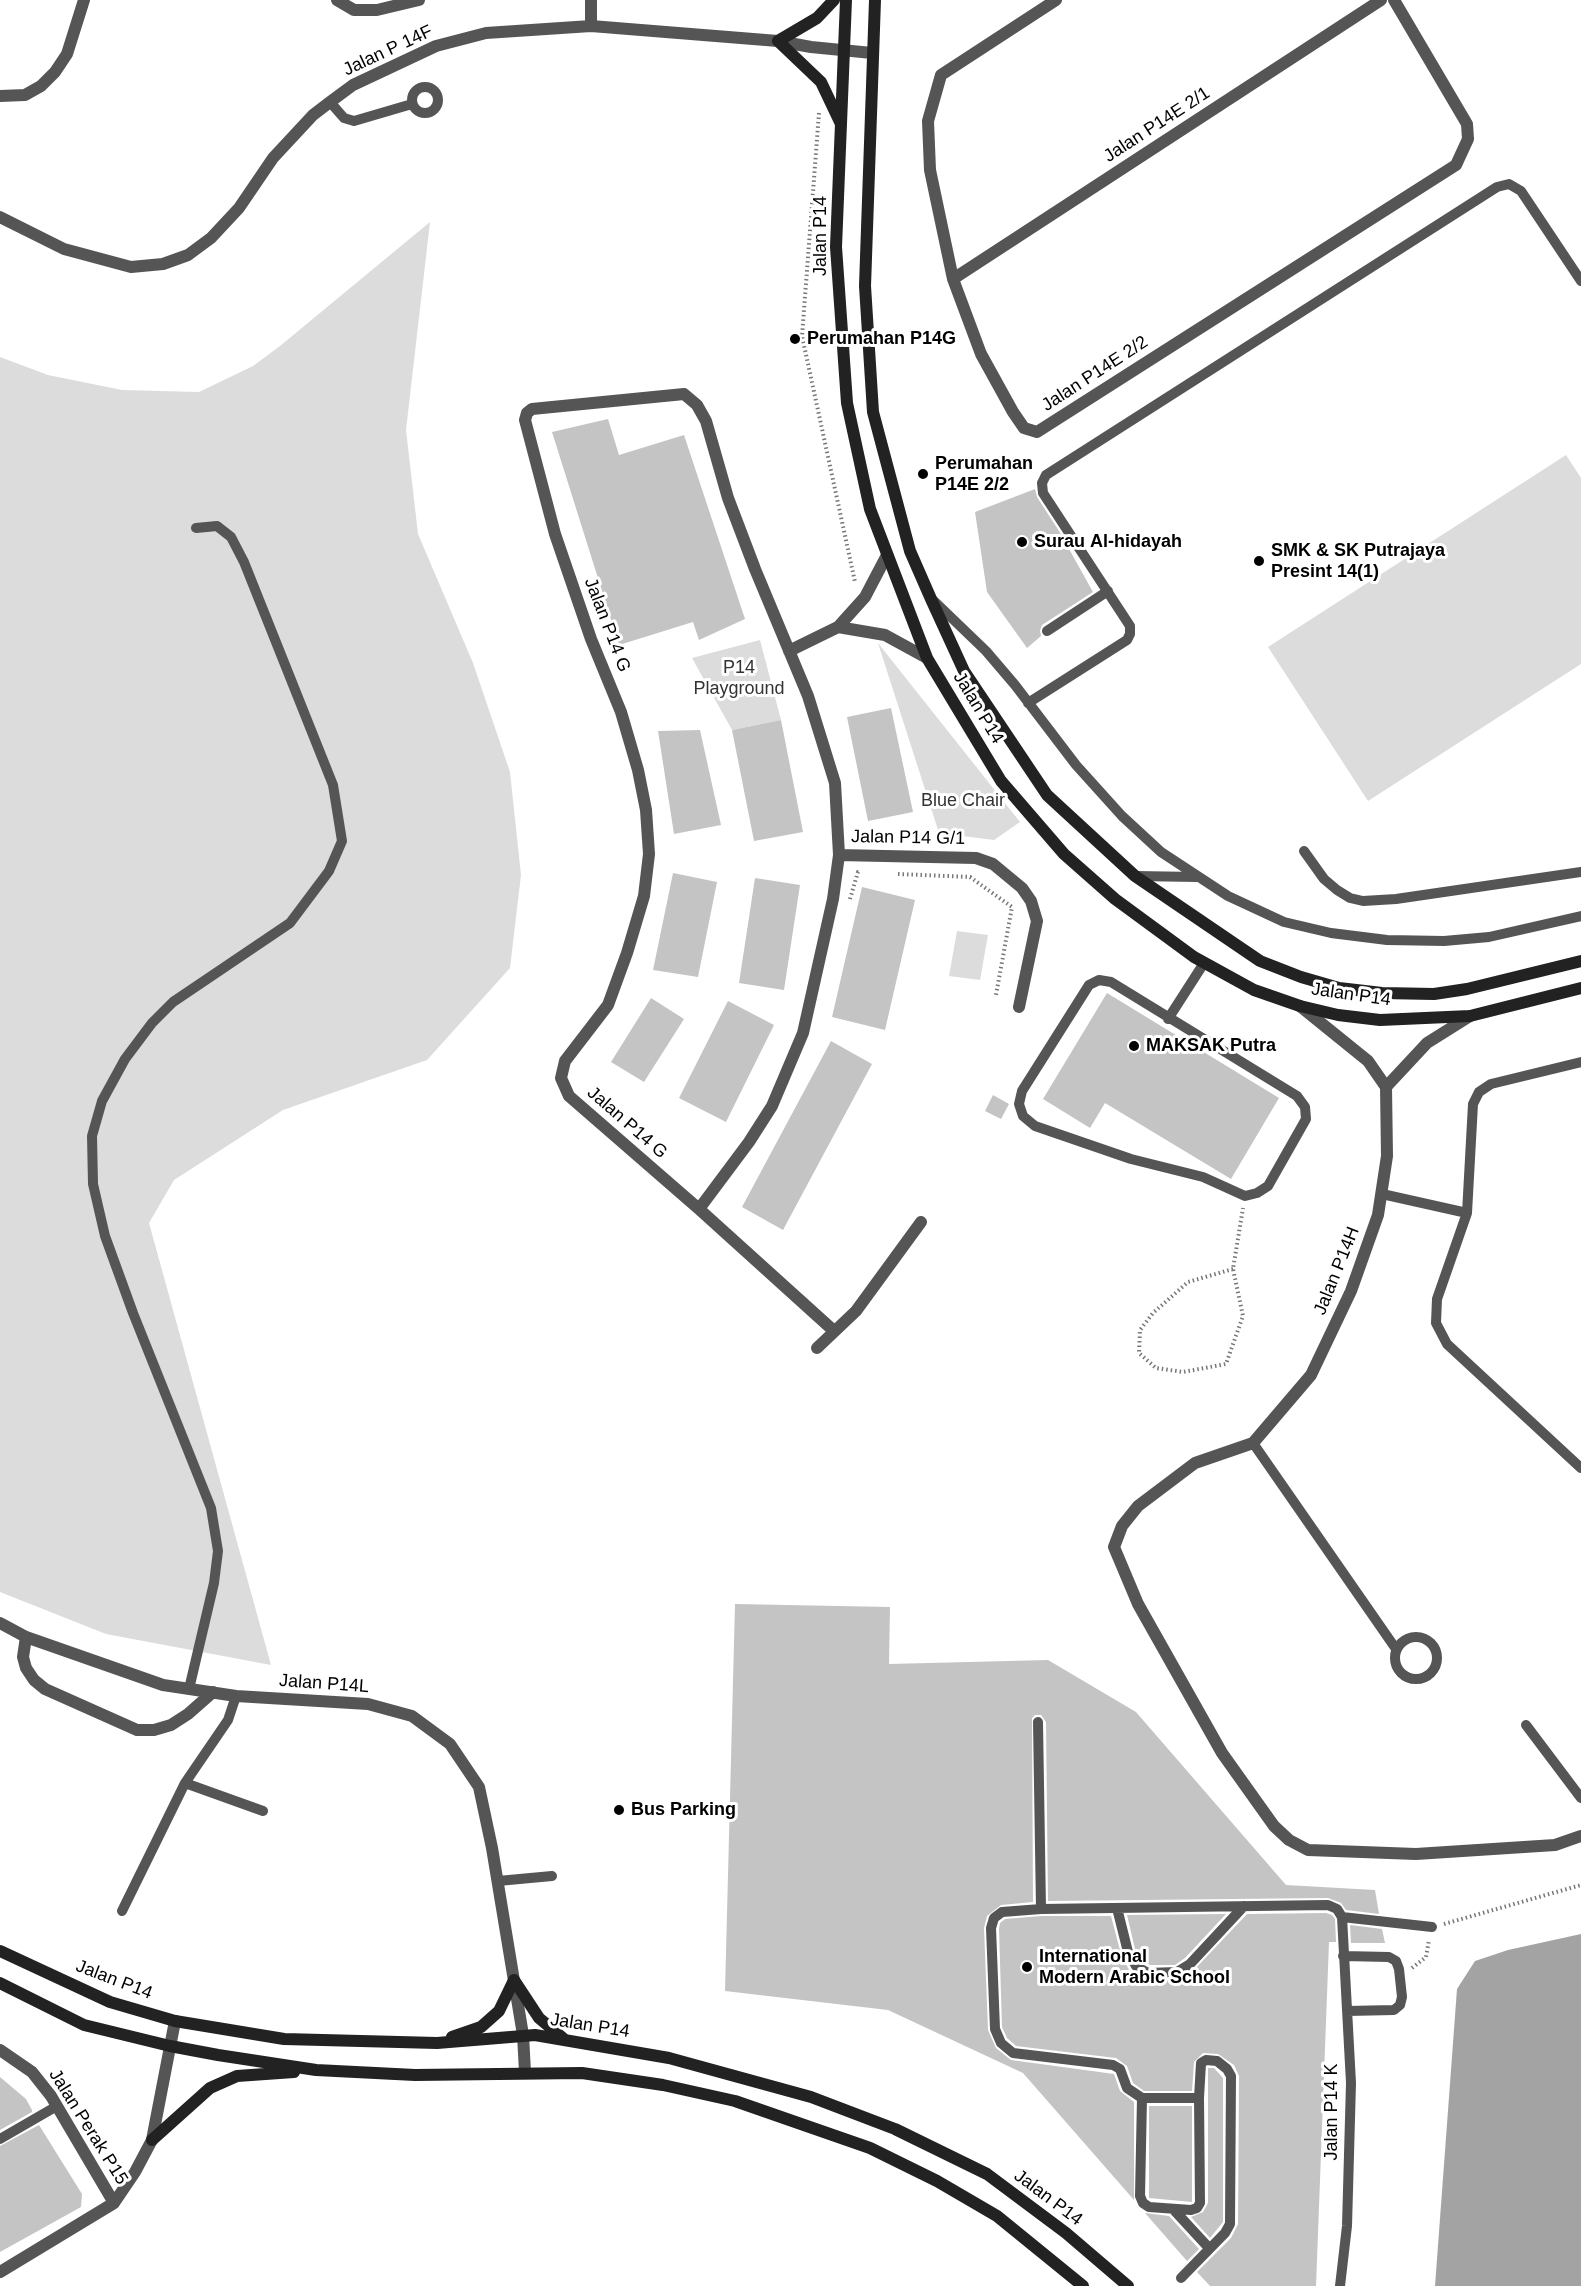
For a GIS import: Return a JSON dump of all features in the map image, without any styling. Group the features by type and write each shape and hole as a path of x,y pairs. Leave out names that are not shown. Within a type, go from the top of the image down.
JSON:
{"main road":[{"path":"834,0 817,18 778,41 821,82 841,124"},
{"name":"Jalan P14","path":"846,0 836,247 847,403 870,509 927,658 1001,782 1064,854 1115,899 1204,963 1254,990 1300,1006 1338,1015 1380,1020 1470,1016 1581,988"},
{"name":"Jalan P14","path":"874,0 865,286 873,412 910,551 964,671 1047,795 1135,876 1260,961 1301,977 1339,988 1382,993 1434,994 1467,989 1581,962"},
{"name":"Jalan P14","path":"0,1951 110,2002 175,2021 284,2039 437,2043 523,2035 564,2039 669,2058 810,2097 895,2129 987,2174 1066,2233 1128,2286"},
{"path":"514,1980 539,2018 564,2039"},
{"path":"437,2043 481,2027 499,2011 514,1980"},
{"path":"0,1983 84,2025 170,2046 316,2070 415,2076 525,2072 582,2073 663,2085 735,2101 870,2148 938,2181 997,2216 1083,2286"},
{"path":"152,2140 203,2094 237,2076 316,2070"}],"street":[{"path":"0,96 25,95 41,86 55,72 67,54 84,0"},
{"path":"337,0 354,10 377,10 419,0"},
{"path":"591,0 591,26"},
{"name":"Jalan P14E 2/2","path":"1056,0 941,75 928,121 930,170 953,279 981,354 1024,428 1037,432 1456,165 1468,139 1467,124 1394,0"},
{"name":"Jalan P14E 2/1","path":"953,279 1381,0"},
{"name":"Jalan P 14F","path":"0,218 64,249 98,260 131,267 163,264 188,255 211,238 239,208 273,158 313,115 330,102 353,85 436,46 486,33 591,26 778,41 872,53"},
{"name":"Jalan P14 G","path":"699,1209 749,1142 772,1106 803,1033 833,899 839,855 835,783 808,696 728,498 706,422 697,405 684,394 532,409 527,413 525,420 555,534 588,629 621,712 639,770 646,810 649,854 644,896 608,1005 565,1061 561,1078 569,1096 834,1331"},
{"path":"789,651 838,627 865,597 887,555"},
{"path":"838,627 885,636 927,658"},
{"name":"Jalan P14 G/1","path":"839,855 976,858 993,864 1022,888 1031,901 1037,921 1019,1008"},
{"path":"1300,1006 1368,1061 1386,1087 1427,1043 1470,1016"},
{"name":"Jalan P14H","path":"1253,1443 1311,1375 1351,1291 1378,1215 1382,1194 1388,1156 1386,1087"},
{"path":"817,1348 856,1311 921,1222"},
{"path":"1253,1443 1195,1463 1138,1506 1122,1526 1114,1547 1138,1604 1222,1753 1275,1826 1290,1840 1308,1850 1405,1854 1555,1845 1581,1836"},
{"name":"Jalan P14L","path":"0,1623 26,1637 163,1685 236,1696 368,1704 412,1716 450,1744 478,1787 498,1881 523,2035 525,2072"},
{"path":"26,1637 23,1657 26,1668 34,1680 45,1689 137,1730 154,1730 171,1725 188,1714 213,1692"},
{"path":"0,2272 114,2203 135,2172 152,2140 175,2021"},
{"name":"Jalan Perak P15","path":"0,2050 32,2072 57,2106 114,2203"}],"lane":[{"path":"330,102 344,118 354,120 412,104"},
{"path":"1028,703 1127,640 1130,634 1130,626 1043,493 1042,483 1046,475 1497,186 1509,184 1521,191 1581,281"},
{"path":"189,1689 214,1583 218,1551 211,1508 133,1313 105,1236 93,1184 92,1136 102,1101 125,1059 152,1023 174,1002 290,923 329,871 342,842 333,785 244,562 231,537 217,526 196,528"},
{"path":"1047,631 1108,591"},
{"path":"932,599 986,651 1076,765 1122,816 1161,852 1228,896 1284,922 1331,933 1387,940 1444,941 1489,937 1581,916"},
{"path":"1304,850 1324,879 1350,898 1363,901 1396,899 1581,872"},
{"path":"1135,876 1199,877"},
{"path":"1168,1019 1204,963"},
{"path":"1099,980 1110,982 1168,1019 1297,1096 1305,1107 1306,1119 1268,1186 1257,1193 1245,1196 1203,1177 1131,1159 1035,1126 1023,1116 1019,1104 1022,1091 1089,985 1099,980"},
{"path":"1581,1062 1491,1084 1479,1092 1473,1104 1467,1213 1437,1299 1436,1323 1447,1344 1581,1468"},
{"path":"1382,1194 1467,1213"},
{"path":"1253,1443 1396,1648 1394,1662 1397,1668 1406,1677 1420,1680 1435,1668 1437,1653 1434,1646 1422,1637 1407,1638 1396,1648"},
{"path":"122,1911 184,1784 228,1720 236,1696"},
{"path":"1038,1722 1041,1909"},
{"path":"1526,1725 1581,1798"},
{"path":"184,1784 263,1811"},
{"path":"498,1881 552,1876"},
{"path":"1199,2098 1142,2098 1127,2088 1120,2069 1113,2065 1013,2053 1002,2043 995,2029 991,1928 994,1918 1002,1912 1041,1909 1328,1905 1337,1909 1342,1917 1432,1927"},
{"path":"1117,1908 1128,1952 1136,1966 1148,1973 1177,1972 1190,1964 1244,1906"},
{"name":"Jalan P14 K","path":"1340,2286 1347,2226 1351,2095 1342,1917"},
{"path":"1343,1956 1389,1957 1396,1961 1402,1997 1400,2005 1394,2010 1347,2012"},
{"path":"1142,2098 1140,2196 1143,2203 1149,2207 1191,2210 1197,2208 1200,2203 1201,2063 1206,2060 1222,2063 1231,2076 1230,2224 1225,2233 1181,2278"},
{"path":"0,2139 57,2106"},
{"path":"1173,2209 1209,2248"}],"path":[{"path":"821,82 801,336 859,604"},
{"path":"858,872 869,872"},
{"path":"892,873 970,877 1012,907 996,995"},
{"path":"1233,1269 1188,1282 1153,1313 1140,1329 1139,1353 1156,1368 1183,1372 1226,1364 1243,1316 1233,1269 1245,1196"},
{"path":"1400,1977 1426,1957 1432,1927 1581,1885"}],"green space":[{"path":"430,222 406,430 418,534 473,663 510,772 521,875 510,968 427,1060 283,1110 174,1180 149,1223 271,1665 106,1634 0,1592 0,357 48,375 122,390 199,392 253,366"},
{"path":"1566,455 1581,478 1581,664 1368,801 1268,647"},
{"name":"P14 Playground","path":"760,640 781,720 732,730 692,658"},
{"name":"Blue Chair","path":"878,643 1020,822 994,840 939,833"},
{"path":"957,931 988,935 980,980 949,976"}],"shaded area":[{"path":"1581,1934 1581,2286 1435,2286 1457,1989 1475,1961 1508,1950"}],"building":[{"path":"608,419 619,455 684,435 745,619 699,640 693,622 619,645 552,432"},
{"name":"Surau Al-hidayah","path":"1035,489 1037,497 1093,592 1042,625 1041,636 1027,648 987,592 975,512"},
{"path":"891,708 913,812 868,821 847,717"},
{"path":"781,720 803,832 754,841 732,730"},
{"path":"700,730 721,825 674,834 658,731"},
{"path":"673,873 717,882 698,977 653,970"},
{"path":"755,878 800,885 784,990 739,983"},
{"path":"862,887 915,900 885,1030 832,1017"},
{"name":"MAKSAK Putra","path":"1107,993 1279,1098 1231,1179 1105,1103 1090,1128 1043,1099"},
{"path":"651,998 684,1019 644,1082 611,1062"},
{"path":"728,1001 774,1025 726,1122 679,1098"},
{"path":"831,1041 872,1064 783,1230 742,1207"},
{"path":"993,1095 1009,1104 1001,1119 985,1111"},
{"name":"International Modern Arabic School","path":"735,1604 890,1607 889,1664 1048,1660 1136,1712 1286,1885 1375,1890 1379,1914 1346,1910 1341,1903 1328,1898 1048,1901 1046,1722 1041,1715 1035,1715 1032,1718 1033,1902 1001,1905 987,1916 984,1928 988,2030 996,2048 1011,2060 1114,2074 1120,2091 1134,2102 1134,2200 1023,2073 888,2010 725,1991"},
{"path":"1326,1913 1335,1919 1336,1942 1329,1942 1316,2286 1210,2286 1197,2272 1231,2238 1238,2224 1239,2076 1234,2065 1218,2054 1203,2053 1194,2062 1192,2091 1144,2091 1133,2083 1127,2066 1116,2058 1016,2046 1007,2038 1002,2027 1000,1923 1005,1919 1041,1916 1111,1916 1121,1954 1129,1970 1148,1980 1178,1979 1194,1970 1247,1914"},
{"path":"1226,1914 1185,1958 1175,1965 1150,1965 1142,1961 1135,1949 1127,1915"},
{"path":"1350,1925 1382,1929 1385,1943 1351,1943"},
{"path":"1208,2068 1214,2068 1223,2078 1223,2222 1210,2238 1191,2217 1203,2212 1208,2203"},
{"path":"0,2077 26,2099 32,2112 0,2130"},
{"path":"1149,2106 1192,2106 1192,2202 1149,2198"},
{"path":"39,2125 82,2194 81,2207 0,2252 0,2146"},
{"path":"1145,2213 1169,2216 1199,2249 1187,2261"}],"place":[{"name":"Perumahan P14G","path":"795,339"},
{"name":"Perumahan P14E 2/2","path":"923,474"},
{"name":"Surau Al-hidayah","path":"1022,542"},
{"name":"SMK & SK Putrajaya Presint 14(1)","path":"1259,561"},
{"name":"MAKSAK Putra","path":"1134,1046"},
{"name":"Bus Parking","path":"619,1810"},
{"name":"International Modern Arabic School","path":"1027,1967"}]}
